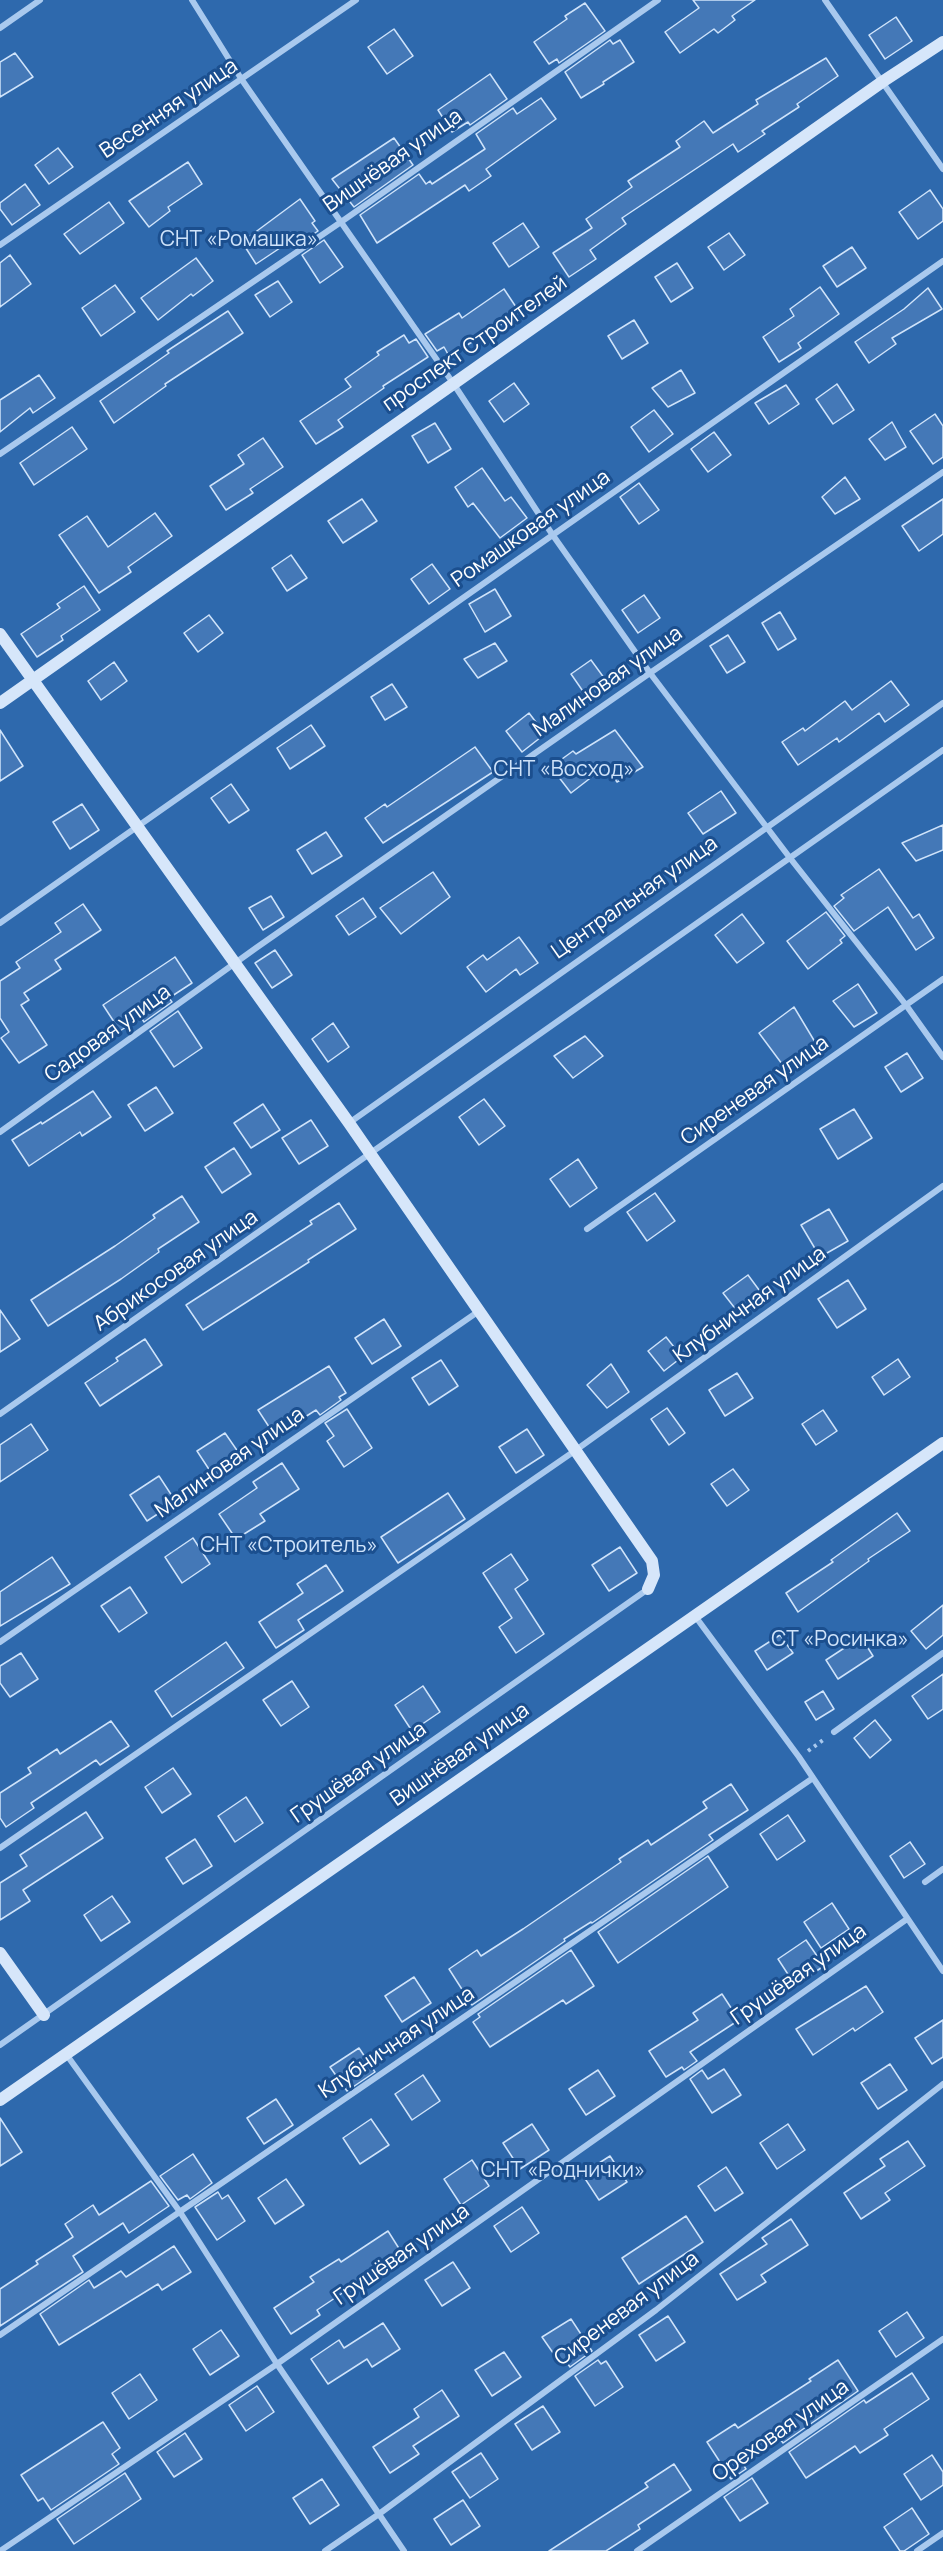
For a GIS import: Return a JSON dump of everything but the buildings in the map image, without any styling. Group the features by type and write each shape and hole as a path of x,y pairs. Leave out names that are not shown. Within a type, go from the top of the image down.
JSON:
{"street":[{"path":"0,28 40,0"},
{"path":"192,0 242,80 453,383 552,534 650,673 943,1056"},
{"name":"Весенняя улица","path":"0,245 356,0"},
{"name":"Вишнёвая улица","path":"0,454 341,222 658,0"},
{"path":"825,0 943,169"},
{"name":"проспект Строителей","path":"32,680 882,82 943,42"},
{"name":"Ромашковая улица","path":"139,826 943,261"},
{"name":"Малиновая улица","path":"236,963 650,673 943,472"},
{"path":"0,634 349,1123 652,1561 654,1575 648,1589"},
{"path":"0,703 32,680"},
{"name":"Центральная улица","path":"349,1123 943,703"},
{"path":"371,1155 943,750"},
{"path":"0,923 139,826"},
{"name":"Садовая улица","path":"0,1132 236,963"},
{"name":"Сиреневая улица","path":"587,1229 943,979"},
{"name":"Абрикосовая улица","path":"0,1414 371,1155"},
{"name":"Клубничная улица","path":"576,1450 943,1186"},
{"name":"Малиновая улица","path":"0,1642 478,1311"},
{"name":"Вишнёвая улица","path":"0,2100 943,1443"},
{"path":"0,1848 576,1450"},
{"name":"Грушёвая улица","path":"0,2045 648,1589"},
{"path":"694,1616 799,1757 943,1971"},
{"path":"834,1732 943,1653"},
{"name":"Клубничная улица","path":"0,2336 813,1778"},
{"path":"925,1882 943,1869"},
{"name":"Грушёвая улица","path":"0,2551 277,2364 907,1919"},
{"path":"0,1953 44,2015"},
{"path":"66,2053 180,2212 277,2364 404,2551"},
{"name":"Сиреневая улица","path":"325,2551 379,2514 656,2310 943,2084"},
{"name":"Ореховая улица","path":"638,2551 943,2339"},
{"path":"917,2551 943,2533"}],"path":[{"path":"799,1757 834,1732"}],"green space":[{"path":"0,0 943,0 943,2551 0,2551"}],"park label":[{"name":"СНТ «Ромашка»","path":"239,240"},
{"name":"СНТ «Восход»","path":"564,770"},
{"name":"СНТ «Строитель»","path":"289,1546"},
{"name":"СТ «Росинка»","path":"840,1640"},
{"name":"СНТ «Роднички»","path":"563,2171"}]}
